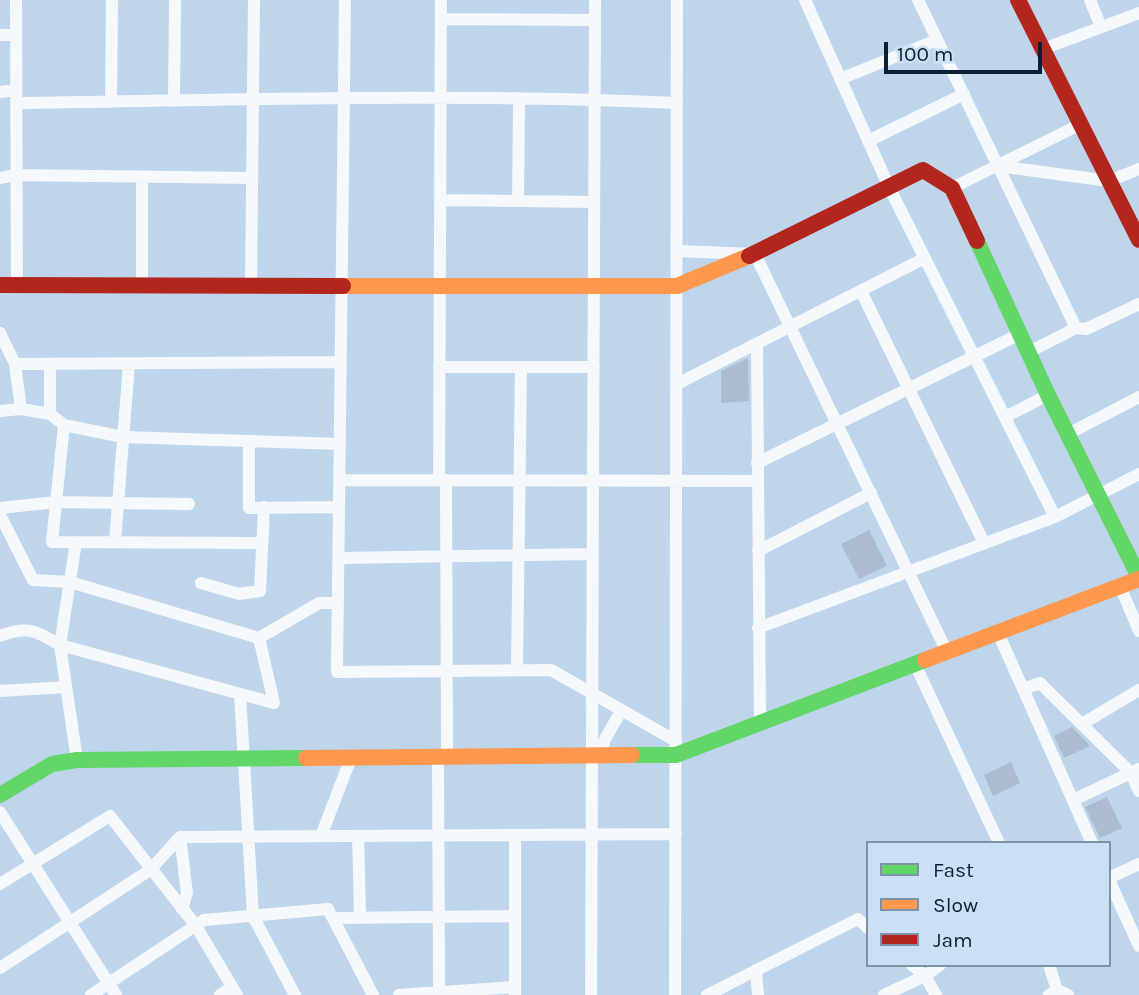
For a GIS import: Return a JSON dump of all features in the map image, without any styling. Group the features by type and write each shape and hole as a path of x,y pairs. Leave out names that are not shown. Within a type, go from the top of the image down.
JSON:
{"street":[{"path":"16,0 17,285"},
{"path":"111,102 112,0"},
{"path":"174,101 175,0"},
{"path":"251,285 254,0"},
{"path":"345,0 337,672 551,670 621,711 676,748"},
{"path":"441,0 439,367 447,671 438,835 438,917 444,992"},
{"path":"591,995 591,834 598,756 593,694 595,0"},
{"path":"675,995 677,0"},
{"path":"805,0 889,187 1055,517"},
{"path":"918,0 1076,328"},
{"path":"1018,0 1139,240"},
{"path":"1090,0 1101,27"},
{"path":"1043,49 1139,13"},
{"path":"441,19 595,20"},
{"path":"0,35 16,35"},
{"path":"840,79 937,40"},
{"path":"0,92 16,97 111,102 519,98 677,103"},
{"path":"868,141 964,94"},
{"path":"518,201 519,98"},
{"path":"952,188 1081,124"},
{"path":"998,166 1109,180 1139,169"},
{"path":"0,285 677,286 755,254 923,170 952,188 1048,395 1139,578 760,723 676,748 598,756 78,760 52,764 0,796"},
{"path":"0,178 16,175 252,178"},
{"path":"142,177 142,285"},
{"path":"440,200 594,202"},
{"path":"677,251 755,254"},
{"path":"755,254 947,652"},
{"path":"677,384 925,258"},
{"path":"860,291 984,543"},
{"path":"1029,352 1076,328 1086,329 1139,304"},
{"path":"0,333 15,364 20,409"},
{"path":"757,463 1020,334"},
{"path":"757,344 760,723"},
{"path":"15,364 341,362"},
{"path":"50,364 50,414"},
{"path":"115,542 129,364"},
{"path":"439,367 594,367"},
{"path":"517,670 521,367"},
{"path":"1005,417 1048,395"},
{"path":"1068,434 1139,397"},
{"path":"0,411 20,409 50,414 64,425 123,437 340,444"},
{"path":"64,425 52,542 262,543"},
{"path":"248,442 248,508 339,507"},
{"path":"758,628 1055,517 1139,474"},
{"path":"340,480 758,481"},
{"path":"758,551 871,493"},
{"path":"0,508 56,502 189,505"},
{"path":"201,583 239,594 260,591 264,508"},
{"path":"0,515 33,580 70,582 259,638 319,603 338,603"},
{"path":"76,542 60,645 78,760"},
{"path":"338,558 593,554"},
{"path":"1120,586 1139,631"},
{"path":"0,636 13,630 27,629 60,645 274,703 259,638"},
{"path":"998,633 1091,841"},
{"path":"915,664 998,841"},
{"path":"1023,689 1040,683 1135,771 1139,791"},
{"path":"0,691 66,687"},
{"path":"1082,724 1139,690"},
{"path":"240,694 253,916 295,995"},
{"path":"598,756 621,711"},
{"path":"321,836 351,758"},
{"path":"1073,800 1135,771"},
{"path":"0,812 112,989"},
{"path":"0,884 110,816 196,926 235,991 220,995"},
{"path":"0,968 150,870 180,837 676,834"},
{"path":"399,995 515,991 515,835"},
{"path":"358,836 359,918"},
{"path":"180,837 187,893 182,909"},
{"path":"1111,878 1139,864"},
{"path":"1111,883 1139,946"},
{"path":"91,995 112,989 205,920 328,909 373,995"},
{"path":"333,918 515,916"},
{"path":"707,995 858,919 866,926"},
{"path":"914,967 925,976 936,995"},
{"path":"884,995 925,976 937,967"},
{"path":"1050,967 1058,993"},
{"path":"756,971 758,995"}],"building":[{"path":"748,358 749,401 721,403 721,371"},
{"path":"869,530 887,566 859,579 841,544"},
{"path":"1072,727 1090,746 1064,758 1054,736"},
{"path":"1011,762 1020,783 993,796 984,775"},
{"path":"1107,797 1122,828 1100,838 1085,807"}],"traffic: fast":[{"path":"977,241 1048,395 1139,577"},
{"path":"632,755 676,755 925,660"},
{"path":"0,795 52,764 77,760 306,758"}],"traffic: slow":[{"path":"343,286 677,286 749,256"},
{"path":"925,660 1139,579"},
{"path":"306,758 632,755"}],"traffic: jam":[{"path":"1018,0 1139,240"},
{"path":"749,256 923,170 952,188 977,241"},
{"path":"0,285 343,286"}]}
